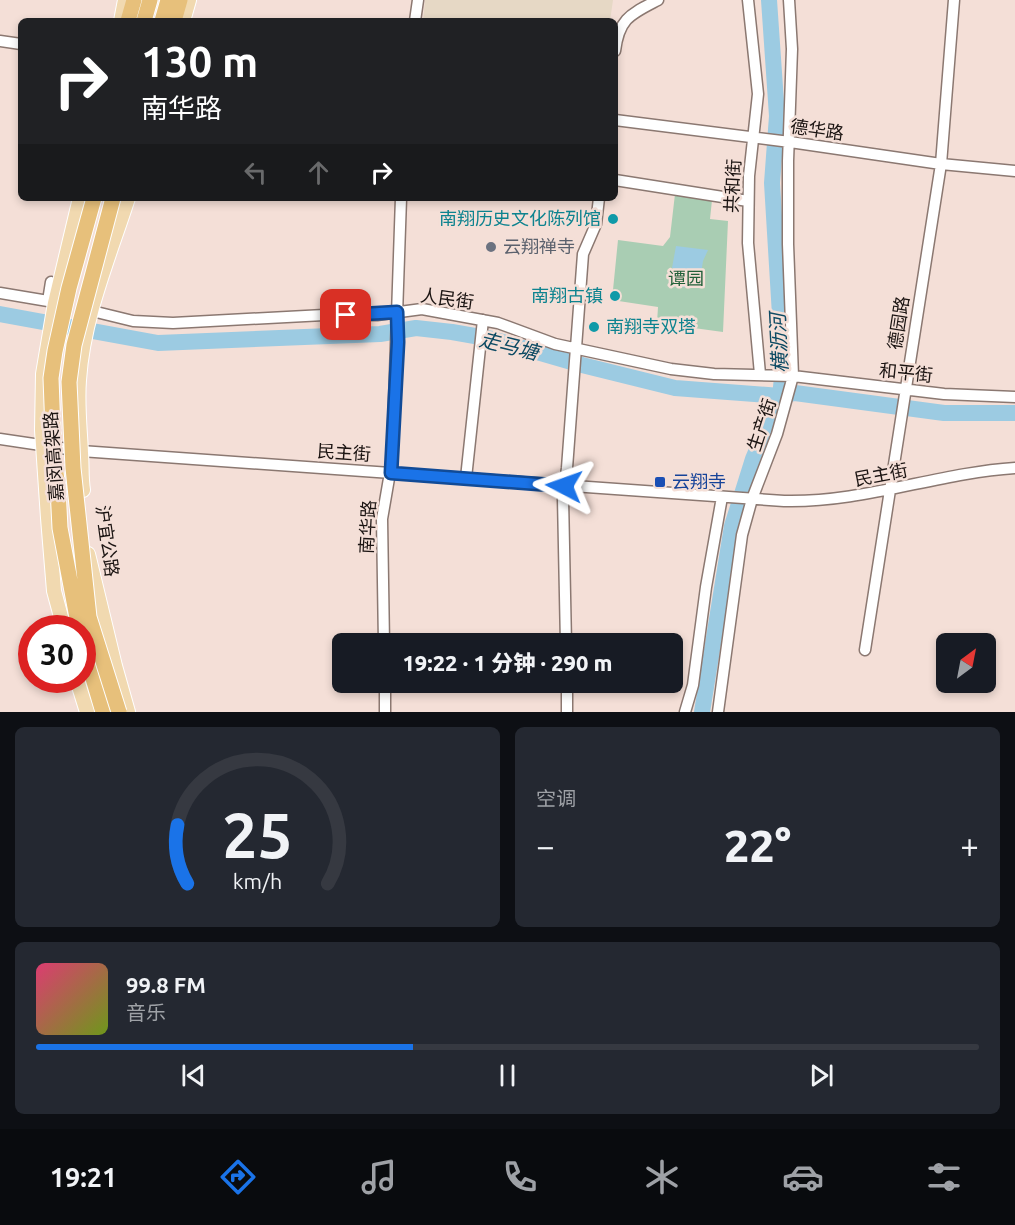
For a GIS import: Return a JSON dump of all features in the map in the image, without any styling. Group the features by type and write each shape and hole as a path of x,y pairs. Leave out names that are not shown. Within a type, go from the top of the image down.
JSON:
{"highway":[{"path":"129,18 134,0"},
{"path":"145,18 150,0"},
{"path":"163,18 168,0"},
{"path":"175,18 180,0"},
{"name":"嘉闵高架路","path":"77,615 60,528 51,378 69,288 93,201"},
{"name":"嘉闵高架路","path":"112,201 74,345 69,382 72,457 89,617 119,712"},
{"path":"96,686 104,712"}],"main road":[{"path":"122,18 125,0"},
{"path":"184,18 189,0"},
{"path":"60,615 54,591 43,446 42,374 50,332 51,306 59,284 79,201"},
{"name":"沪宜公路","path":"127,201 91,315 86,338 79,380 79,437 89,561 128,712"},
{"path":"82,693 87,712"}],"street":[{"path":"415,18 418,0"},
{"path":"618,31 624,21 634,12 658,0"},
{"name":"共和街","path":"748,0 758,87 748,201 749,270 760,374"},
{"name":"生产街","path":"718,712 742,535 752,499 788,401 790,380 788,161 792,49 789,0"},
{"name":"德园路","path":"865,650 941,164 954,0"},
{"path":"0,42 18,44"},
{"name":"德华路","path":"618,120 941,164 1015,171"},
{"path":"618,180 748,201"},
{"name":"南华路","path":"384,633 382,519 391,473 398,342 401,201"},
{"path":"566,633 563,498 583,254 596,224 599,201"},
{"path":"0,293 51,306"},
{"name":"人民街","path":"91,315 133,321 173,323 397,317 422,309 482,330 498,323 543,340 575,358 693,372 772,375 790,380"},
{"path":"466,478 482,330"},
{"name":"和平街","path":"790,380 944,394 1015,397"},
{"name":"民主街","path":"0,439 81,451 814,502 849,498 978,472 1015,468"},
{"path":"685,712 692,692 706,587 722,497"},
{"path":"385,693 385,712"},
{"path":"567,693 567,712"}],"shaded area":[{"path":"425,0 613,0 610,18 423,18"}],"green space":[{"name":"谭园","path":"675,194 712,200 710,219 728,221 723,332 657,323 658,307 612,300 618,240 663,246 670,237"}],"water":[{"path":"676,246 708,250 701,274 696,276 696,282 692,288 682,287 683,278 679,270 672,268"}],"waterway":[{"name":"横沥河","path":"702,712 732,526 753,459 780,396 783,369 772,183 777,116 769,0"},
{"name":"走马塘","path":"0,314 158,343 380,334 416,328 492,339 582,365 675,388 780,396 795,393 944,413 1015,413"}],"place":[{"name":"南翔历史文化陈列馆","path":"613,219"},
{"name":"云翔禅寺","path":"491,247"},
{"name":"南翔古镇","path":"615,296"},
{"name":"南翔寺双塔","path":"594,327"},
{"name":"云翔寺","path":"660,482"}],"route":[{"path":"346,315 377,315 397,312 398,342 391,473 564,486"}]}
